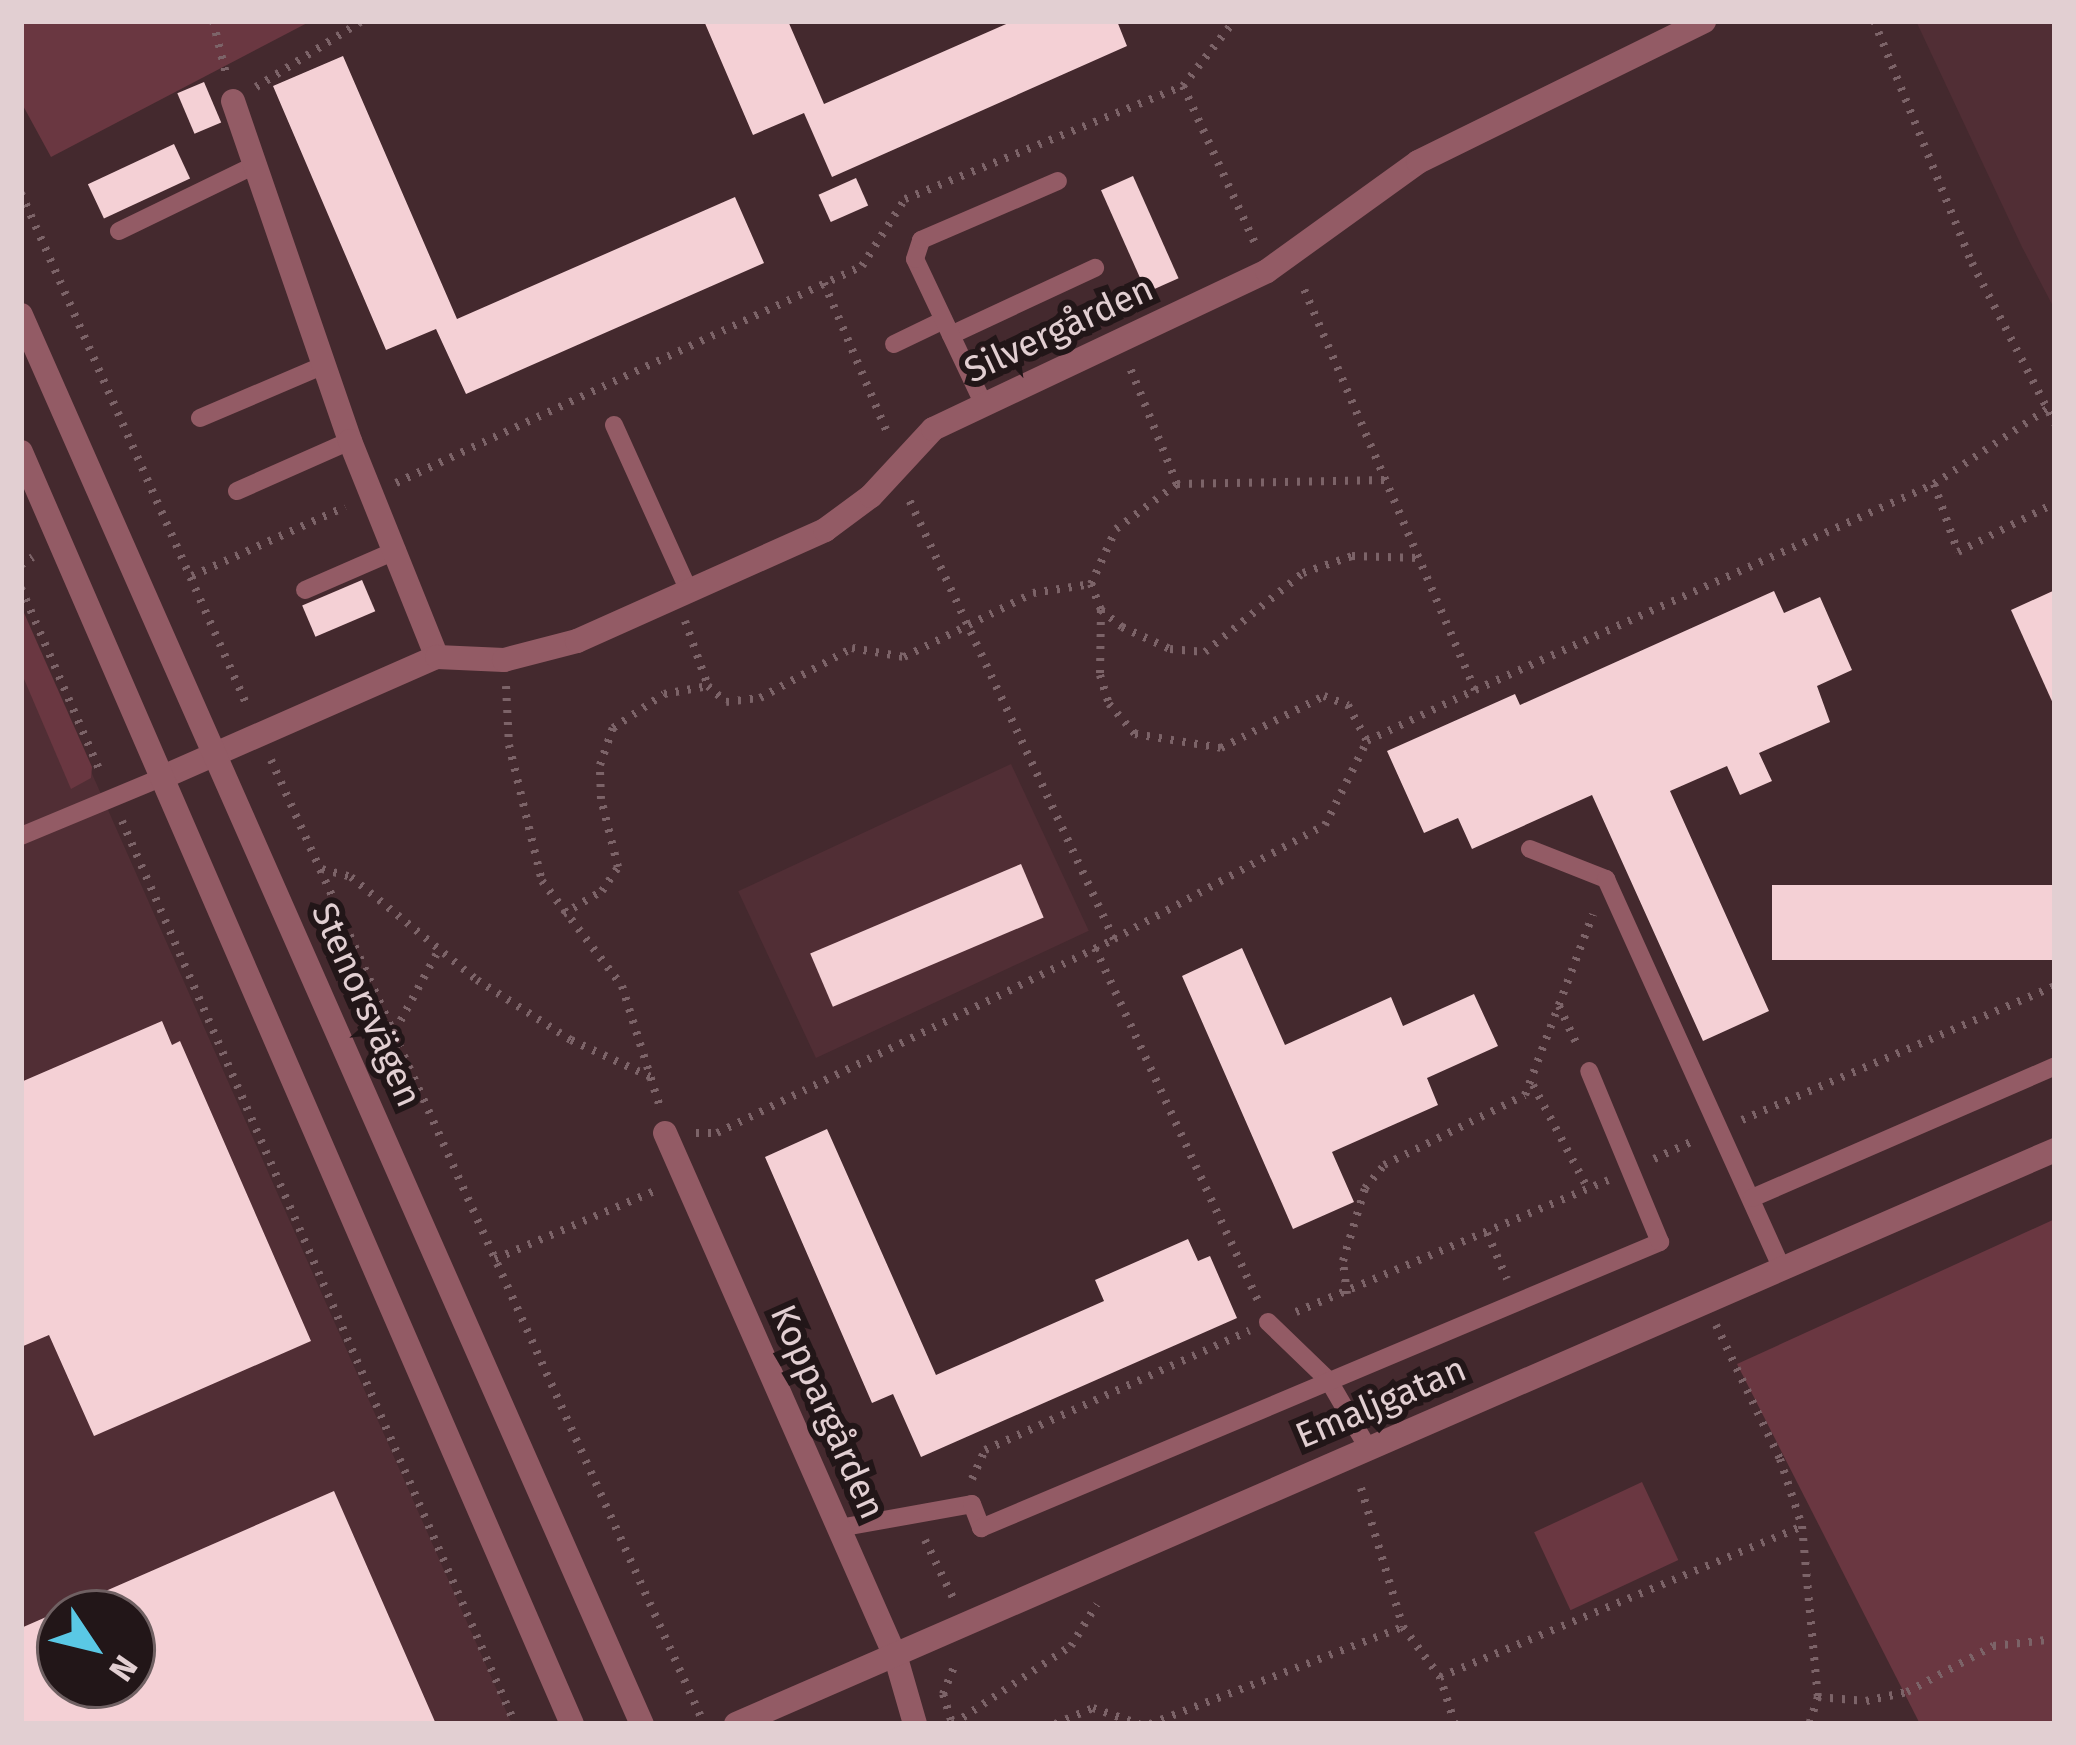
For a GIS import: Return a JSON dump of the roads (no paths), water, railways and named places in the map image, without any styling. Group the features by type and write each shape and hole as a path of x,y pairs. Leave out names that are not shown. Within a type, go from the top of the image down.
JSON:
{"street":[{"name":"Silvergården","path":"163,777 437,657 504,660 577,641 825,530 901,464 933,429 1267,271 1418,162 1704,21"},
{"path":"233,101 350,441 376,493 437,657"},
{"name":"Stenorsvägen","path":"21,315 642,1724"},
{"path":"21,452 572,1724"},
{"name":"Koppargården","path":"665,1133 896,1658 915,1724"},
{"name":"Emaljgatan","path":"736,1724 2055,1150"}],"lane":[{"path":"118,232 255,165"},
{"path":"984,405 915,259 921,240 1058,181"},
{"path":"894,344 1095,268"},
{"path":"200,418 323,364"},
{"path":"614,425 682,594"},
{"path":"237,491 350,441"},
{"path":"305,590 398,550"},
{"path":"21,836 163,777"},
{"path":"1530,849 1606,879 1723,1128 1782,1269"},
{"path":"1752,1198 2055,1066"},
{"path":"839,1528 972,1504 981,1528 1660,1242 1589,1071"},
{"path":"1268,1322 1329,1381 1368,1448"}]}
